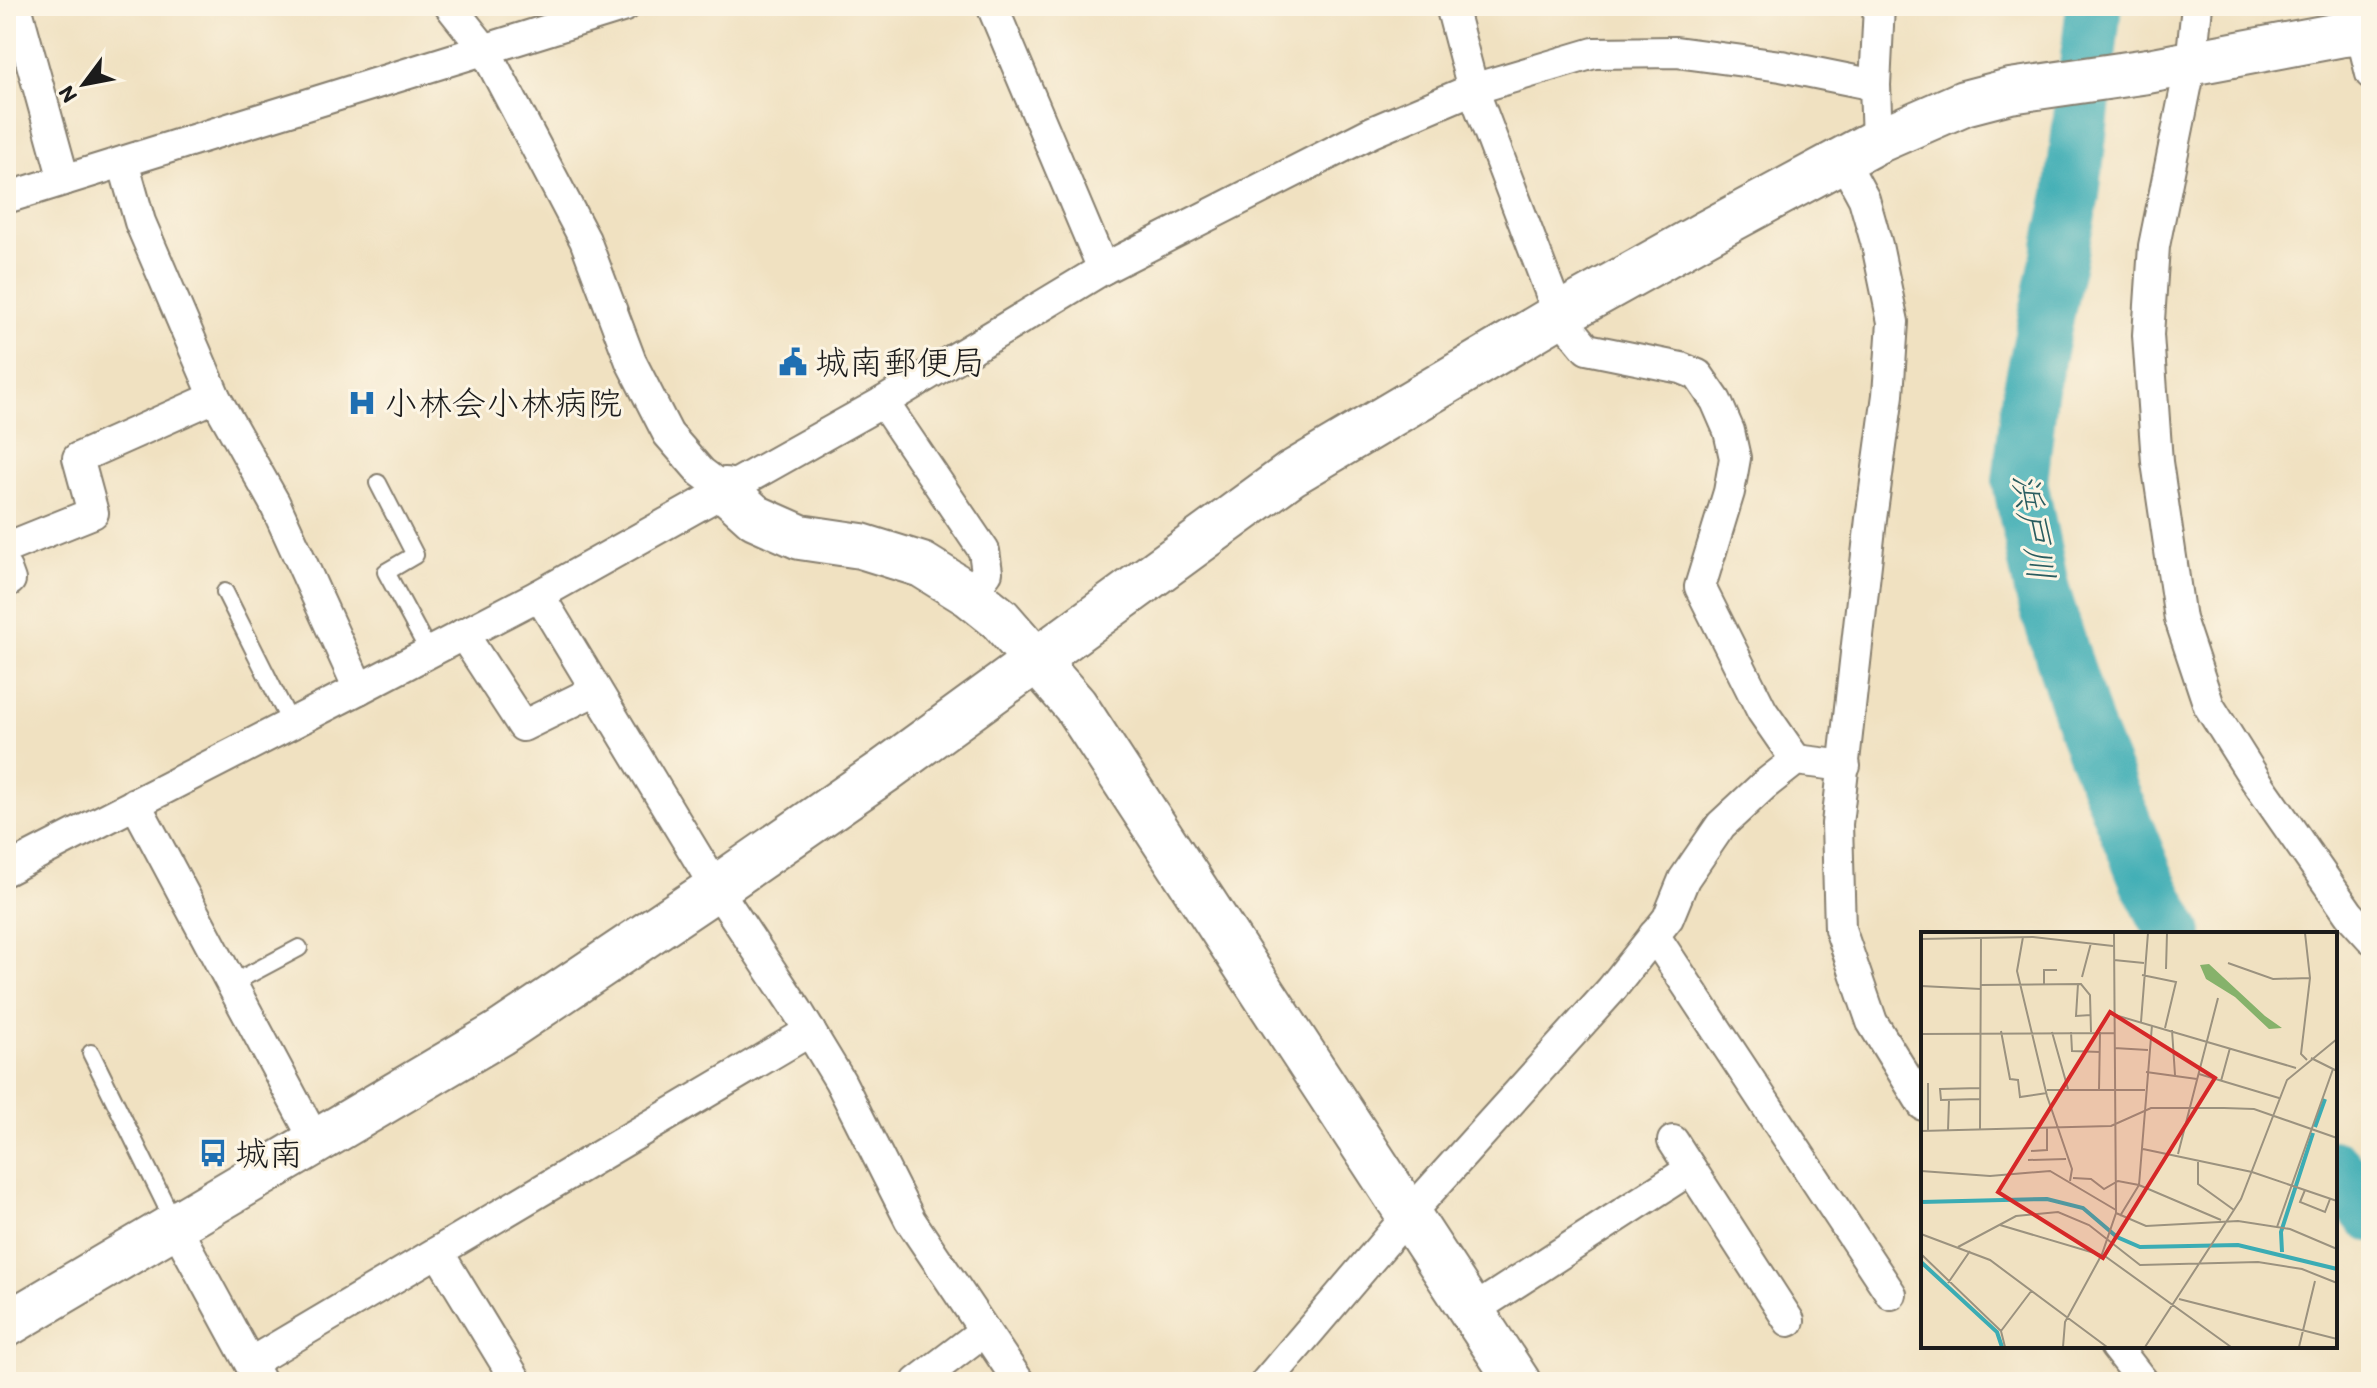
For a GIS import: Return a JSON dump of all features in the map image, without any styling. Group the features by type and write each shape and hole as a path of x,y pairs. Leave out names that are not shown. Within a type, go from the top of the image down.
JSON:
{"street":[{"path":"16,6 64,180"},
{"path":"450,6 485,50 585,240 631,362 668,434 701,472 755,517 800,537 861,546 922,565 970,595 1000,619 1038,661 1075,705 1518,1382"},
{"path":"6,198 625,6"},
{"path":"992,6 1103,269"},
{"path":"1451,6 1473,89 1559,315 1587,349 1681,368 1698,375 1716,401 1729,431 1735,458 1729,492 1700,587 1762,711 1796,760"},
{"path":"1879,6 1875,85 1860,150 1864,199 1893,322 1888,395 1837,824 1840,929 1872,1022 1921,1102"},
{"path":"2197,6 2191,63 2154,246 2148,335 2157,462 2180,619 2209,706 2255,779 2349,914 2371,938"},
{"path":"6,1325 500,1033 716,888 1038,661 1291,474 1559,315 1860,150 1964,103 2010,91 2191,63 2355,26 2371,74"},
{"path":"6,870 539,595 883,402 1103,269 1372,132 1473,89 1594,53 1676,52 1781,66 1875,85"},
{"path":"123,162 140,222 215,397 274,502 359,689"},
{"path":"6,548 93,513 78,458 215,397"},
{"path":"883,402 984,551 987,572 970,595"},
{"path":"6,569 10,580 6,582"},
{"path":"539,595 716,888 840,1081 910,1220 1019,1382"},
{"path":"463,634 523,726 596,690"},
{"path":"1266,1382 1409,1214 1611,990 1668,918 1684,879 1721,825 1796,760 1845,766"},
{"path":"135,803 316,1142"},
{"path":"1654,935 1891,1294"},
{"path":"175,1226 255,1373 438,1252 810,1031"},
{"path":"1673,1141 1789,1321"},
{"path":"1472,1311 1691,1169"},
{"path":"438,1252 517,1382"},
{"path":"917,1382 984,1331"},
{"path":"2117,1348 2143,1382"}],"lane":[{"path":"378,483 415,555 386,572 429,652"},
{"path":"225,592 291,724"},
{"path":"231,984 299,948"},
{"path":"91,1053 175,1226"}],"waterway":[{"name":"浜戸川","path":"2094,6 2072,195 2030,393 2020,482 2042,591 2087,732 2148,882 2174,932"},
{"name":"浜戸川","path":"2337,1171 2371,1214"}],"place":[{"name":"城南郵便局","path":"793,362"},
{"name":"小林会小林病院","path":"362,403"},
{"name":"城南","path":"213,1153"}]}
